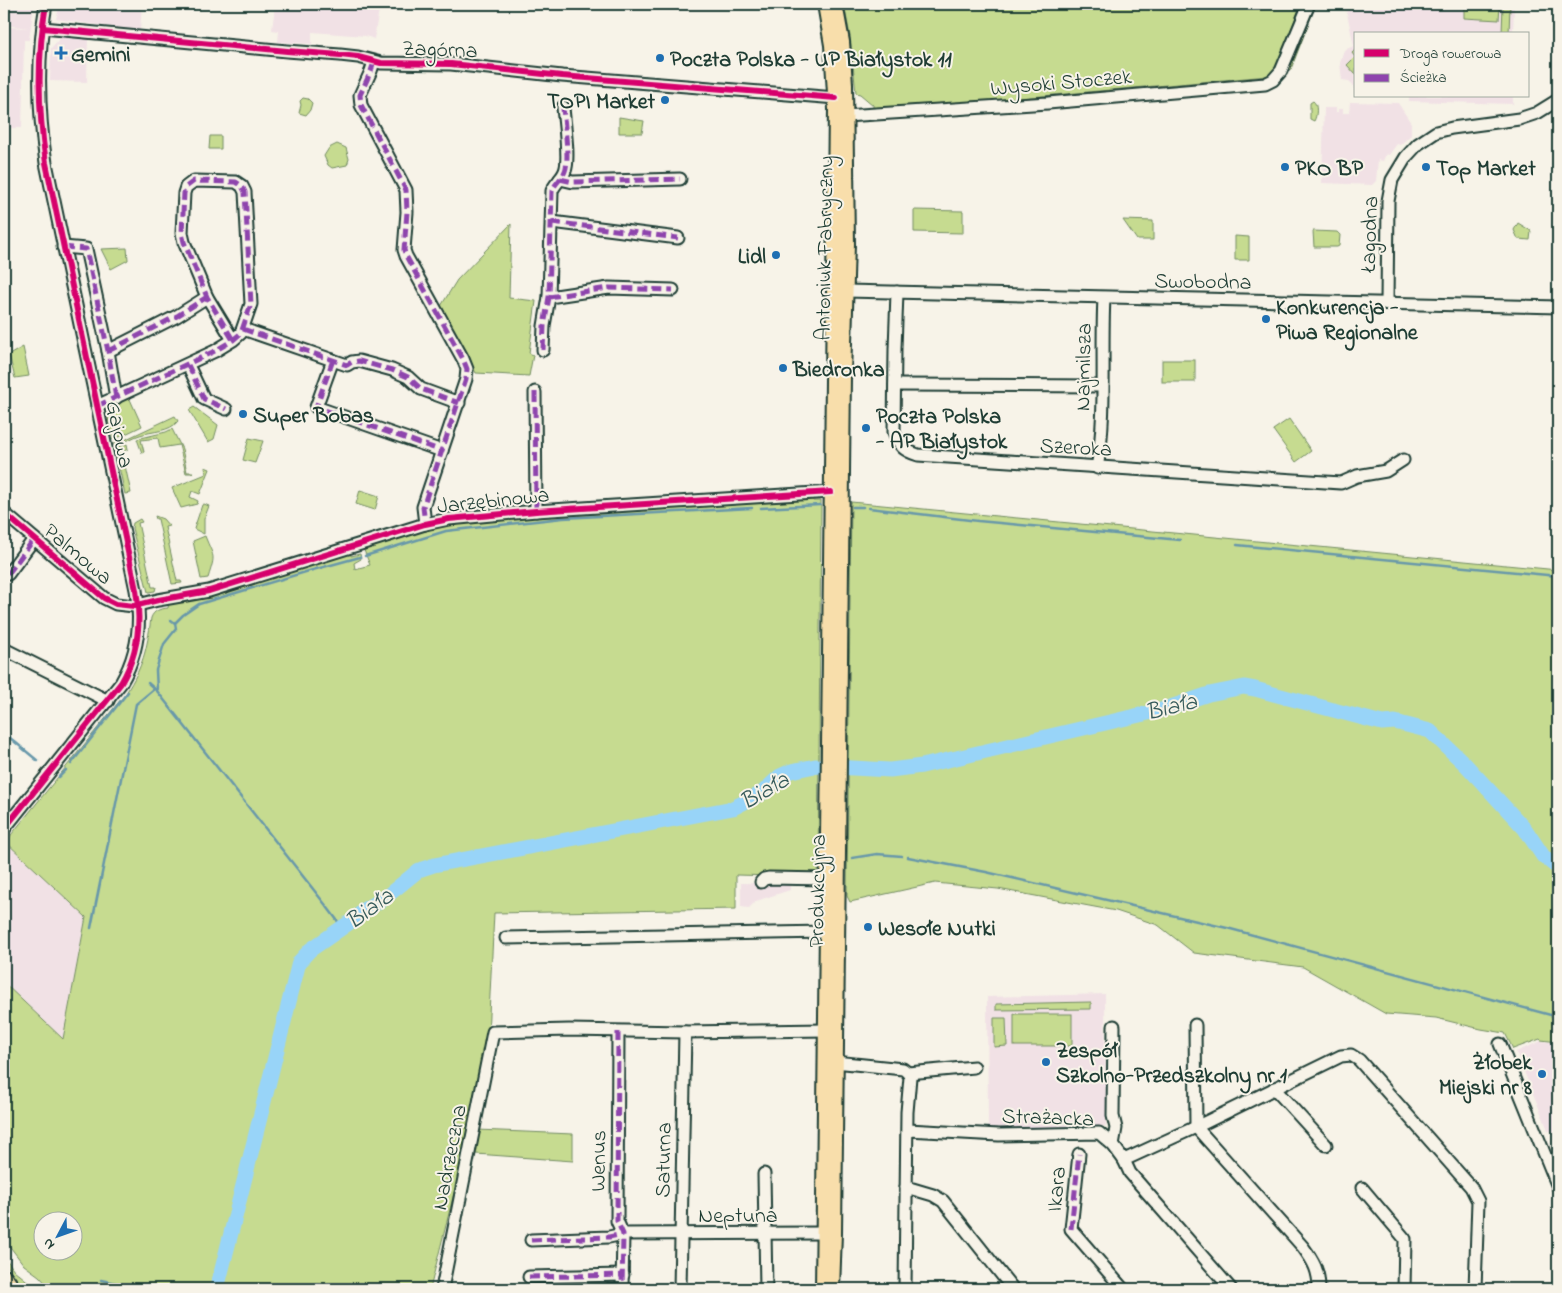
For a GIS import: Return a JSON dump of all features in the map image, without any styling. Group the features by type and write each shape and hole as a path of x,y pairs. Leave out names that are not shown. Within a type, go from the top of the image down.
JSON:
{"main road":[{"name":"Antoniuk Fabryczny","path":"825,4 832,45 836,98 840,292 844,324 836,493"},
{"name":"Antoniuk Fabryczny","path":"835,4 842,42 845,84 840,292"},
{"name":"Produkcyjna","path":"832,1289 829,1233 826,932 834,752 836,493"},
{"name":"Produkcyjna","path":"823,1289 829,1233 835,1062 833,777"}],"street":[{"name":"Gajowa","path":"4,829 121,683 134,658 139,623 139,604 42,139 39,76 46,4"},
{"name":"Wysoki Stoczek","path":"845,116 1048,103 1269,82 1277,77 1309,4"},
{"name":"Zagórna","path":"43,28 279,51 340,55 358,57 374,62 451,64 562,76 836,98"},
{"path":"374,62 360,95 360,101 406,190 407,212 404,250 466,365 468,373 423,507 426,524"},
{"name":"Łagodna","path":"1387,304 1388,201 1392,180 1406,157 1418,144 1436,132 1519,119 1537,113 1558,100"},
{"path":"542,350 544,326 550,298 552,191 564,173 566,163 563,107"},
{"path":"560,179 573,182 680,179"},
{"path":"97,406 188,365 233,340 243,329 251,304 246,192 236,182 194,181 186,187 184,193 183,238 208,297 233,340"},
{"path":"552,222 678,238"},
{"path":"63,247 86,248 116,398"},
{"path":"550,298 609,288 673,290"},
{"name":"Swobodna","path":"840,292 1558,308"},
{"name":"Szeroka","path":"897,292 894,349 894,432 897,441 905,450 918,455 1341,483 1356,476 1386,471 1403,460"},
{"path":"108,351 177,316 208,297"},
{"name":"Najmilsza","path":"1097,468 1102,415 1104,298"},
{"path":"243,329 347,365 359,361 392,370 408,377 421,389 459,403"},
{"path":"333,360 316,407 442,451"},
{"path":"188,365 204,399 226,409"},
{"path":"895,385 1102,386"},
{"path":"535,392 536,511"},
{"name":"Jarzębinowa","path":"139,604 219,589 426,524 448,519 536,511 836,493"},
{"name":"Palmowa","path":"4,513 108,600 124,606 139,604"},
{"path":"8,574 34,539"},
{"path":"4,649 108,701"},
{"path":"761,882 769,878 828,879"},
{"name":"Produkcyjna","path":"506,938 826,932"},
{"path":"1195,1024 1196,1127 1306,1252 1315,1266 1319,1277 1319,1289"},
{"path":"1113,1145 1116,1128 1113,1116 1114,1026"},
{"name":"Nadrzeczna","path":"442,1289 493,1032 569,1030 618,1032"},
{"path":"618,1032 826,1030"},
{"name":"Wenus","path":"618,1032 617,1221 623,1234 622,1289"},
{"name":"Saturna","path":"680,1289 685,1032"},
{"path":"1500,1044 1558,1188"},
{"path":"1124,1160 1341,1056 1351,1055 1360,1060 1471,1187 1478,1201 1475,1289"},
{"path":"835,1062 903,1069 908,1073 910,1083 905,1289"},
{"path":"908,1073 974,1067"},
{"path":"1274,1088 1326,1145"},
{"name":"Strażacka","path":"908,1130 999,1135 1099,1133 1113,1145 1124,1160 1130,1173 1231,1289"},
{"name":"Ikara","path":"1078,1154 1071,1229 1123,1289"},
{"path":"764,1174 766,1289"},
{"path":"906,1187 934,1195 943,1201 1013,1289"},
{"path":"1362,1188 1405,1238 1404,1289"},
{"name":"Neptuna","path":"531,1240 609,1237 623,1234 766,1235 829,1233"},
{"path":"529,1277 622,1275"}],"shaded area":[{"path":"4,4 34,4 29,40 24,40 22,128 4,128 4,27 29,28 4,25"},
{"path":"60,4 142,4 140,31 56,19"},
{"path":"280,4 380,4 374,39 366,36 312,32 312,44 278,42 279,31 272,30 275,6 280,7"},
{"path":"1345,4 1514,4 1513,32 1354,32 1354,46"},
{"path":"62,36 88,37 87,82 50,81 51,48"},
{"path":"1354,46 1354,90 1353,85 1349,81 1342,80 1340,63 1344,50"},
{"path":"1409,98 1513,98 1513,104 1409,101"},
{"path":"1350,102 1398,103 1411,123 1411,135 1400,145 1397,144 1389,155 1386,154 1383,161 1378,160 1376,181 1372,185 1322,183 1324,108 1336,108 1336,112 1338,112 1338,109 1343,109 1343,113 1349,113"},
{"path":"4,826 11,835 7,843 86,917 63,1039 4,983"},
{"path":"741,883 790,884 790,890 756,901 749,908 741,907"},
{"name":"Zespół Szkolno-Przedszkolny nr 1","path":"1105,994 1106,1126 988,1128 987,997"},
{"name":"Żłobek Miejski nr 8","path":"1541,1041 1558,1043 1558,1132 1556,1133 1548,1130 1516,1052"}],"green space":[{"path":"844,4 1301,4 1276,68 1268,76 873,111 873,105 856,93 850,36"},
{"path":"1312,4 1316,4 1291,69 1288,69 1287,67"},
{"path":"1464,4 1500,4 1499,20 1464,18"},
{"path":"1503,4 1510,4 1509,32 1502,32"},
{"path":"1354,58 1354,73 1347,65"},
{"path":"303,98 308,99 312,103 306,115 299,113 300,101"},
{"path":"1313,101 1316,105 1314,121 1310,119 1310,103"},
{"path":"619,117 644,121 642,133 619,133"},
{"path":"210,136 221,136 221,149 209,149"},
{"path":"337,144 346,148 349,159 347,165 332,168 328,165 324,156 329,148"},
{"path":"914,210 963,211 963,233 914,232"},
{"path":"1123,220 1153,221 1153,240 1137,240"},
{"path":"1518,223 1531,231 1530,240 1518,239 1514,230"},
{"path":"511,224 509,298 536,301 529,353 533,355 529,376 476,373 441,306 457,280"},
{"path":"1313,231 1337,232 1340,235 1339,246 1314,247"},
{"path":"1235,236 1249,237 1249,260 1235,260"},
{"path":"127,248 128,260 111,269 101,249"},
{"path":"23,347 29,376 15,378 9,355"},
{"path":"1162,360 1195,360 1195,382 1162,382"},
{"path":"129,397 142,426 113,440 107,413 111,409 110,406"},
{"path":"194,407 218,425 214,439 208,442 189,410"},
{"path":"175,416 178,421 175,425 160,431 137,436 121,444 120,442"},
{"path":"1289,419 1311,451 1296,462 1273,430"},
{"path":"172,429 182,449 187,472 192,473 186,473 179,445 160,448 158,438 141,440 144,452 142,453 137,439"},
{"path":"249,438 263,441 255,463 243,460"},
{"path":"118,443 120,447 127,444 128,449 122,452 131,493 125,494 114,444"},
{"path":"205,467 210,469 200,494 192,491 190,497 198,501 197,504 181,508 172,488 206,474"},
{"path":"360,490 379,496 375,510 356,504"},
{"path":"812,498 813,501 821,501 818,877 736,875 736,909 494,913 488,1035 467,1141 430,1289 51,1289 39,1276 24,1265 4,1239 4,983 63,1039 86,917 7,843 11,835 126,693 137,674 143,657 152,615 158,610 168,608 169,602 350,552 351,556 360,554 361,559 354,563 355,569 370,565 363,548 427,528 450,523"},
{"path":"851,502 1558,570 1558,1042 1540,1039 1513,1049 1505,1033 1436,1018 1386,1014 1303,967 1194,953 1158,925 1116,911 998,889 935,883 850,902 847,896"},
{"path":"204,504 209,506 204,519 204,534 194,529"},
{"path":"155,516 163,519 169,526 165,527 177,581 182,583 172,584 158,519"},
{"path":"140,519 142,522 138,523 152,587 156,587 155,591 148,592 132,528 133,523"},
{"path":"205,536 213,560 208,578 201,579 193,541"},
{"path":"1091,1002 1091,1009 996,1010 996,1004"},
{"path":"1014,1014 1072,1014 1072,1046 1014,1046"},
{"path":"994,1018 1006,1018 1007,1046 994,1047"},
{"path":"477,1130 573,1134 573,1161 476,1154"},
{"path":"4,1256 14,1270 37,1289 24,1289 4,1261"}],"waterway":[{"path":"761,508 820,505"},
{"path":"853,507 863,507"},
{"path":"365,556 446,531 563,518 752,508"},
{"path":"869,508 978,521 1180,540"},
{"path":"1237,545 1558,576"},
{"path":"175,623 199,604 360,557"},
{"path":"157,691 156,670 164,644 176,629 175,623 171,620"},
{"path":"148,683 157,691 328,908 341,929"},
{"name":"Biała","path":"217,1289 299,962 310,950 356,918 365,909 382,900 419,870 434,865 733,808 762,793 780,776 791,771 815,766 890,770 922,766 1161,710 1209,694 1244,687 1382,723 1395,722 1430,731 1465,764 1525,829 1543,856 1558,868"},
{"path":"91,928 136,704 154,689"},
{"path":"71,764 128,692"},
{"path":"4,733 38,761"},
{"path":"59,777 66,770"},
{"path":"852,858 877,854 902,856"},
{"path":"908,857 986,872 1227,928 1558,1017"},
{"path":"101,1280 145,1289"}],"marked path":[{"path":"374,62 360,95 361,105 406,190 407,212 404,250 467,369 466,379 423,507 425,524"},
{"path":"543,350 544,326 549,297 552,191 564,174 566,165 567,149 563,107"},
{"path":"560,179 573,182 680,179"},
{"path":"97,406 215,351 233,340 241,333 251,304 245,192 242,186 236,182 194,181 186,187 184,193 182,233 184,242 207,297 233,340"},
{"path":"552,222 678,238"},
{"path":"63,247 86,249 116,398"},
{"path":"549,297 609,288 673,290"},
{"path":"108,351 177,316 207,297"},
{"path":"243,329 347,365 359,361 392,370 408,377 421,389 459,403"},
{"path":"333,360 316,407 442,451"},
{"path":"188,365 204,399 226,409"},
{"path":"535,392 536,511"},
{"path":"8,574 34,539"},
{"path":"618,1032 617,1221 623,1234 622,1289"},
{"path":"1071,1229 1079,1154"},
{"path":"531,1240 609,1237 623,1234"},
{"path":"529,1277 623,1275"}],"cycle path":[{"path":"4,829 121,683 135,650 139,615 136,590 46,163 40,103 41,43 46,4"},
{"path":"43,28 340,55 381,63 451,64 562,76 836,98"},
{"path":"4,513 104,598 116,604 134,606 209,591 425,524 449,519 536,511 831,492"}],"place":[{"name":"Gemini","path":"61,53"},
{"name":"Poczta Polska - UP Białystok 11","path":"660,58"},
{"name":"TOPI Market","path":"665,100"},
{"name":"PKO BP","path":"1285,167"},
{"name":"Top Market","path":"1426,167"},
{"name":"Lidl","path":"776,255"},
{"name":"Konkurencja - Piwa Regionalne","path":"1266,319"},
{"name":"Biedronka","path":"783,368"},
{"name":"Super Bobas","path":"243,414"},
{"name":"Poczta Polska - AP Białystok","path":"866,428"},
{"name":"Wesołe Nutki","path":"868,927"},
{"name":"Zespół Szkolno-Przedszkolny nr 1","path":"1046,1062"},
{"name":"Żłobek Miejski nr 8","path":"1542,1074"}]}
